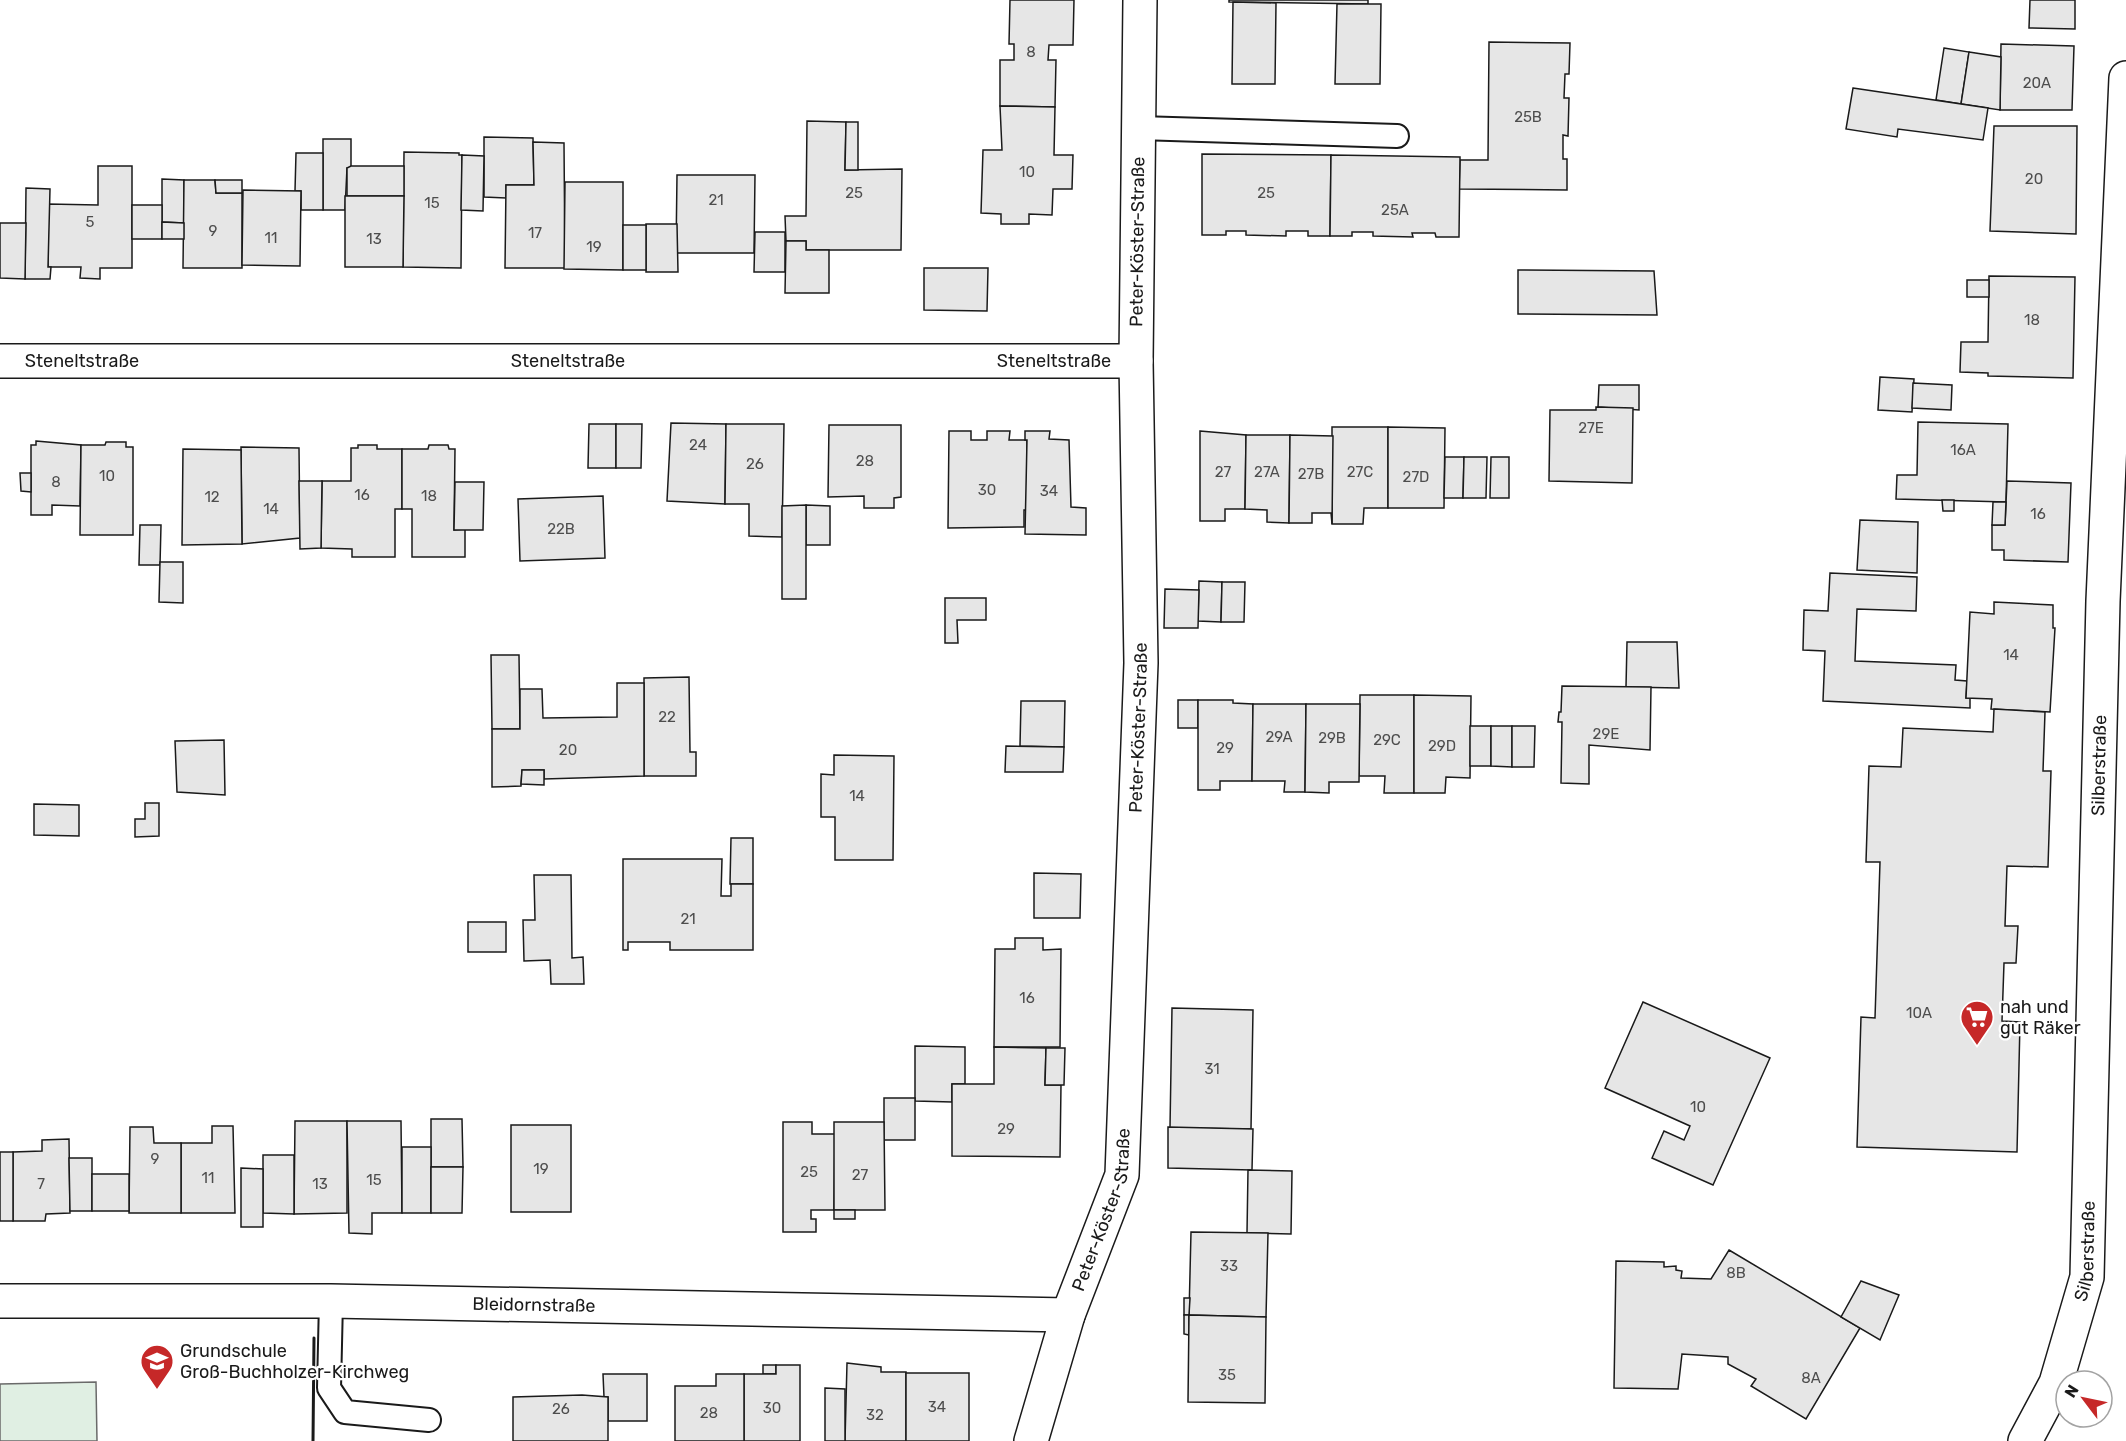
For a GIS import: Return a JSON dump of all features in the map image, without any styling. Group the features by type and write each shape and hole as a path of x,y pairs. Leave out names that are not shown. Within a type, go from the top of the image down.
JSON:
{"street":[{"name":"Peter-Köster-Straße","path":"1031,1441 1068,1315 1122,1175 1141,663 1136,361 1140,0"},
{"name":"Silberstraße","path":"2025,1441 2056,1383 2087,1277 2103,601 2126,78"},
{"name":"Steneltstraße","path":"0,361 1136,361"},
{"name":"Bleidornstraße","path":"0,1302 331,1301 1068,1315"}],"lane":[{"path":"1138,128 1397,136"},
{"path":"331,1301 329,1388 345,1412 429,1420"}],"green space":[{"path":"96,1382 97,1441 0,1441 0,1384"}],"building":[{"path":"1010,0 1074,0 1073,45 1049,45 1048,60 1056,60 1055,107 1000,106 1000,60 1014,60 1014,44 1009,44"},
{"path":"1229,0 1368,0 1368,4 1229,2"},
{"path":"2030,0 2075,0 2075,29 2029,28"},
{"path":"1233,2 1276,3 1275,84 1232,84"},
{"path":"1337,4 1381,4 1380,84 1335,84"},
{"path":"1489,42 1570,43 1569,74 1565,74 1564,98 1569,98 1568,136 1563,135 1563,159 1567,159 1567,190 1459,189 1460,160 1488,160"},
{"path":"2001,44 2074,46 2072,110 2000,110"},
{"path":"1944,48 1969,52 1961,104 1936,100"},
{"path":"1969,52 2001,57 2000,110 1961,104"},
{"path":"1853,88 1988,108 1983,140 1898,129 1897,137 1846,129"},
{"path":"1000,106 1055,107 1054,155 1073,155 1072,189 1053,189 1052,215 1029,214 1029,224 1001,224 1001,214 981,213 983,150 1002,150"},
{"path":"807,121 846,122 845,170 902,169 901,250 806,250 806,241 786,241 785,216 806,216"},
{"path":"846,122 858,122 858,170 845,170"},
{"path":"1994,126 2077,126 2076,234 1990,231"},
{"path":"484,137 533,138 534,185 506,185 506,198 484,197"},
{"path":"323,139 351,139 351,168 347,168 345,210 323,210"},
{"path":"533,142 564,143 565,268 505,268 506,185 534,185"},
{"path":"404,152 459,153 462,155 461,268 403,267"},
{"path":"296,153 323,153 323,210 301,210 301,191 295,191"},
{"path":"1202,154 1331,155 1330,236 1308,236 1308,231 1286,231 1286,236 1246,235 1246,231 1226,231 1226,235 1202,235"},
{"path":"462,155 484,156 483,211 461,210"},
{"path":"1331,155 1460,157 1459,237 1436,237 1435,233 1412,233 1413,237 1373,236 1373,232 1352,232 1352,236 1330,236"},
{"path":"98,166 132,166 132,268 100,268 100,279 80,278 81,267 48,267 48,204 98,205"},
{"path":"351,166 404,166 404,196 347,196 347,168"},
{"path":"677,175 755,175 754,253 676,253"},
{"path":"162,179 184,180 184,223 162,222"},
{"path":"184,180 215,180 216,193 242,193 242,268 183,268"},
{"path":"215,180 242,180 242,193 216,193"},
{"path":"565,182 623,182 623,270 564,269"},
{"path":"26,188 50,189 48,267 51,267 50,279 25,279"},
{"path":"243,190 301,191 300,266 242,265"},
{"path":"345,196 404,196 403,267 345,267"},
{"path":"132,205 162,205 162,239 132,239"},
{"path":"162,222 184,223 184,239 162,239"},
{"path":"0,223 26,223 25,279 0,278"},
{"path":"646,224 677,224 678,272 646,272"},
{"path":"623,225 646,225 646,270 623,270"},
{"path":"755,232 785,232 785,272 754,272"},
{"path":"786,241 806,241 806,250 829,250 829,293 785,293"},
{"path":"924,268 988,268 987,311 924,310"},
{"path":"1518,270 1654,271 1657,315 1518,314"},
{"path":"1989,276 2075,277 2073,378 1988,376 1988,373 1960,372 1961,342 1988,342"},
{"path":"1967,280 1989,280 1989,297 1967,297"},
{"path":"1880,377 1914,379 1912,412 1878,410"},
{"path":"1913,383 1952,385 1951,410 1912,408"},
{"path":"1599,385 1639,385 1639,410 1598,407"},
{"path":"1596,407 1633,408 1632,483 1549,481 1550,410 1596,410"},
{"path":"1918,422 2008,424 2006,502 1896,499 1897,475 1917,475"},
{"path":"671,423 726,424 725,504 667,501"},
{"path":"589,424 616,424 616,468 588,468"},
{"path":"616,424 642,424 641,468 616,468"},
{"path":"726,424 784,424 782,537 749,536 749,504 725,504"},
{"path":"829,425 901,425 901,497 894,498 894,508 864,508 864,496 828,497"},
{"path":"1332,427 1388,427 1388,508 1364,508 1363,524 1332,524"},
{"path":"1388,427 1445,428 1444,508 1388,508"},
{"path":"949,431 971,431 971,440 987,440 987,431 1010,431 1009,440 1027,440 1027,510 1024,510 1024,527 948,528"},
{"path":"1025,431 1050,431 1049,439 1069,440 1071,507 1086,508 1086,535 1025,534 1027,440 1025,440"},
{"path":"1200,431 1246,435 1245,509 1225,509 1225,521 1200,521"},
{"path":"1246,435 1290,435 1289,523 1267,522 1267,510 1245,509"},
{"path":"1290,435 1333,436 1332,524 1331,513 1312,513 1312,523 1289,523"},
{"path":"36,441 81,445 80,506 52,505 52,515 31,515 31,445 36,445"},
{"path":"106,442 126,442 126,447 133,447 133,535 80,535 81,445 105,445"},
{"path":"358,445 377,445 377,449 402,449 402,509 395,509 395,557 352,557 352,549 321,548 322,481 351,481 351,448 358,448"},
{"path":"429,445 448,445 449,449 455,449 454,530 465,529 465,557 412,557 412,509 402,509 402,449 428,449"},
{"path":"241,447 299,448 300,538 242,544"},
{"path":"183,449 241,450 242,544 182,545"},
{"path":"1445,457 1464,457 1463,498 1444,498"},
{"path":"1464,457 1487,457 1486,498 1463,498"},
{"path":"1491,457 1509,457 1509,498 1490,498"},
{"path":"20,473 31,473 31,492 21,491"},
{"path":"299,481 322,481 321,548 300,549"},
{"path":"2007,481 2071,483 2068,562 2004,560 2004,550 1992,550 1992,525 2005,525"},
{"path":"455,482 484,482 483,530 454,530"},
{"path":"603,496 605,558 520,561 518,499"},
{"path":"1942,500 1954,500 1954,511 1943,511"},
{"path":"1993,502 2006,502 2005,525 1992,525"},
{"path":"806,505 830,506 830,545 806,545"},
{"path":"806,505 806,599 782,599 782,506"},
{"path":"1860,520 1918,522 1917,573 1857,570"},
{"path":"140,525 161,525 160,565 139,565"},
{"path":"160,562 183,562 183,603 159,602"},
{"path":"1830,573 1917,577 1916,611 1857,609 1855,661 1956,665 1955,680 1967,681 1966,698 1970,698 1970,708 1823,701 1825,651 1803,650 1804,610 1828,611"},
{"path":"1199,581 1222,582 1221,622 1198,621"},
{"path":"1222,582 1245,582 1244,622 1221,622"},
{"path":"1165,589 1199,590 1198,628 1164,628"},
{"path":"945,598 986,598 986,620 957,620 958,643 945,643"},
{"path":"1994,602 2053,605 2053,628 2055,628 2050,712 1991,709 1992,699 1966,698 1970,612 1994,614"},
{"path":"1627,642 1677,642 1679,688 1626,687"},
{"path":"491,655 519,655 520,729 492,729"},
{"path":"689,677 690,752 696,752 696,776 644,776 644,678"},
{"path":"617,683 644,683 644,776 544,779 544,770 522,770 521,786 492,787 492,729 520,729 520,689 542,689 543,718 617,717"},
{"path":"1562,686 1651,687 1650,750 1589,745 1589,784 1561,783 1562,722 1558,722 1559,712 1561,712"},
{"path":"1360,695 1414,695 1414,793 1384,793 1385,776 1359,776"},
{"path":"1414,695 1471,696 1470,778 1446,777 1445,793 1414,793"},
{"path":"1178,700 1198,700 1198,728 1178,728"},
{"path":"1198,700 1233,700 1233,703 1253,704 1252,781 1220,781 1220,790 1198,790"},
{"path":"1021,701 1065,701 1064,747 1020,746"},
{"path":"1253,704 1306,704 1305,792 1284,792 1285,781 1252,781"},
{"path":"1306,704 1360,704 1359,782 1329,782 1329,793 1305,792"},
{"path":"1994,709 2045,712 2043,771 2051,771 2048,867 2007,866 2005,926 2018,926 2016,963 2004,963 2002,1021 2020,1022 2017,1152 1857,1147 1861,1017 1875,1018 1880,862 1866,862 1869,766 1901,767 1903,728 1993,732"},
{"path":"1470,726 1491,726 1491,766 1470,766"},
{"path":"1491,726 1512,726 1512,767 1491,766"},
{"path":"1512,726 1535,726 1534,767 1512,767"},
{"path":"224,740 225,795 177,792 175,741"},
{"path":"1006,746 1064,747 1063,772 1005,772"},
{"path":"834,755 894,756 893,860 835,860 835,817 821,817 821,774 834,775"},
{"path":"522,770 544,770 544,785 521,784"},
{"path":"145,803 159,803 159,836 135,837 135,819 145,819"},
{"path":"34,804 79,805 79,836 34,835"},
{"path":"731,838 753,838 753,884 730,884"},
{"path":"623,859 722,859 721,896 731,896 731,884 753,884 753,950 670,950 670,942 628,942 628,950 623,950"},
{"path":"1034,873 1081,874 1080,918 1034,918"},
{"path":"534,875 571,875 572,958 583,957 584,984 551,984 550,960 524,961 523,920 535,920"},
{"path":"468,922 506,922 506,952 468,952"},
{"path":"1015,938 1043,938 1043,950 1061,949 1060,1047 994,1047 995,949 1015,949"},
{"path":"1643,1002 1770,1058 1713,1185 1652,1158 1664,1131 1684,1140 1690,1126 1605,1088"},
{"path":"1172,1008 1253,1010 1251,1129 1170,1128"},
{"path":"915,1046 965,1047 965,1084 952,1084 952,1102 915,1101"},
{"path":"994,1047 1046,1048 1045,1085 1061,1085 1060,1157 952,1156 952,1084 994,1084"},
{"path":"1046,1048 1065,1048 1064,1085 1045,1085"},
{"path":"884,1098 915,1098 915,1140 884,1140"},
{"path":"431,1119 462,1119 463,1167 431,1167"},
{"path":"295,1121 347,1121 347,1213 294,1214"},
{"path":"347,1121 401,1121 402,1213 372,1213 372,1234 349,1233"},
{"path":"783,1122 812,1122 812,1134 835,1134 834,1210 811,1210 811,1219 816,1219 816,1232 783,1232"},
{"path":"834,1122 884,1122 885,1210 834,1210"},
{"path":"511,1125 571,1125 571,1212 511,1212"},
{"path":"212,1126 233,1126 235,1213 181,1213 181,1143 212,1143"},
{"path":"130,1127 153,1127 154,1143 181,1143 181,1213 129,1213"},
{"path":"1168,1127 1253,1129 1252,1170 1168,1168"},
{"path":"69,1139 70,1213 46,1214 45,1221 13,1221 13,1152 42,1151 42,1140"},
{"path":"402,1147 431,1147 431,1213 402,1213"},
{"path":"0,1152 13,1152 13,1221 0,1221"},
{"path":"263,1155 294,1155 294,1214 263,1213"},
{"path":"69,1158 92,1158 92,1211 70,1211"},
{"path":"431,1167 463,1167 462,1213 431,1213"},
{"path":"241,1168 263,1169 263,1227 241,1227"},
{"path":"1248,1170 1292,1171 1291,1234 1247,1233"},
{"path":"92,1174 129,1174 129,1211 92,1211"},
{"path":"834,1210 855,1210 855,1219 834,1219"},
{"path":"1191,1232 1268,1233 1266,1317 1189,1315"},
{"path":"1729,1250 1860,1328 1806,1419 1751,1386 1756,1379 1728,1364 1728,1357 1682,1354 1678,1389 1614,1388 1616,1261 1664,1262 1664,1267 1676,1266 1676,1270 1682,1271 1681,1278 1711,1279"},
{"path":"1861,1281 1899,1295 1880,1340 1841,1317"},
{"path":"1184,1298 1190,1298 1189,1315 1184,1315"},
{"path":"1184,1315 1189,1315 1189,1335 1184,1334"},
{"path":"1189,1315 1266,1317 1265,1403 1188,1402"},
{"path":"847,1363 881,1367 881,1372 906,1372 906,1441 845,1441"},
{"path":"763,1365 776,1365 776,1374 763,1374"},
{"path":"776,1365 800,1365 800,1441 744,1441 744,1374 776,1374"},
{"path":"906,1373 969,1373 969,1441 906,1441"},
{"path":"603,1374 647,1374 647,1421 608,1421 608,1397 604,1397"},
{"path":"716,1374 744,1374 744,1441 675,1441 675,1386 716,1386"},
{"path":"825,1388 845,1389 845,1441 825,1441"},
{"path":"582,1395 608,1397 608,1441 513,1441 513,1397"}],"wall":[{"path":"313,1441 314,1338"}],"place":[{"name":"nah und gut Räker","path":"1977,1046"},
{"name":"Grundschule Groß-Buchholzer-Kirchweg","path":"157,1390"}]}
